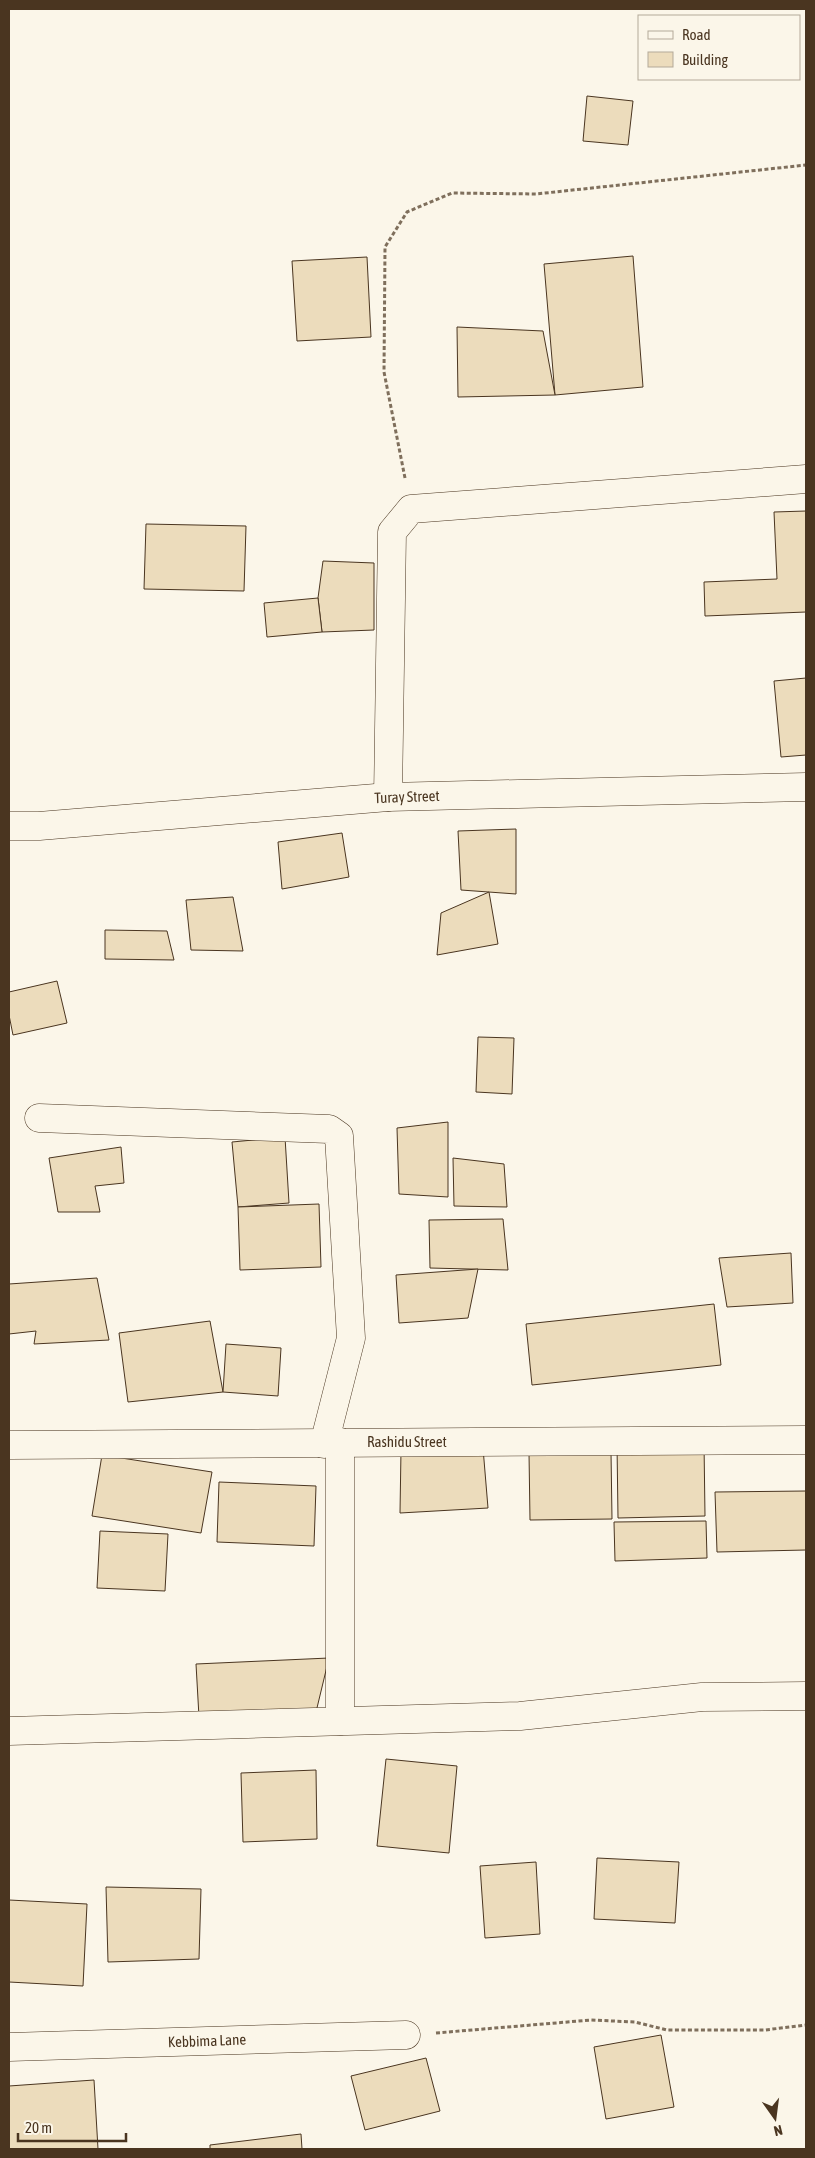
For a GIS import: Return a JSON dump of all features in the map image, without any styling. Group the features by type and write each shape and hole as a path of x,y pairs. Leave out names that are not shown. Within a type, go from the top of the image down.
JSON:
{"street":[{"path":"388,797 392,532 411,509 806,479"},
{"name":"Turay Street","path":"9,826 39,826 388,797 806,787"},
{"path":"39,1118 329,1129 340,1136 351,1338 332,1443 340,1721"},
{"name":"Rashidu Street","path":"9,1444 806,1440"},
{"path":"9,1730 520,1716 702,1697 806,1696"},
{"name":"Kebbima Lane","path":"9,2047 406,2035"}],"path":[{"path":"411,509 384,372 385,247 407,212 452,193 536,194 806,165"},
{"path":"406,2035 591,2020 635,2022 667,2030 765,2030 806,2025"}],"building":[{"path":"587,96 633,101 628,145 583,141"},
{"path":"633,256 643,387 555,395 544,264"},
{"path":"367,257 371,337 297,341 292,261"},
{"path":"457,327 543,331 555,395 458,397"},
{"path":"806,511 806,612 705,616 704,582 777,579 774,512"},
{"path":"146,524 246,526 244,591 144,589"},
{"path":"323,561 374,563 374,630 322,632 318,598"},
{"path":"318,598 322,632 267,637 264,603"},
{"path":"806,678 806,755 781,757 774,681"},
{"path":"516,829 516,894 461,890 458,831"},
{"path":"342,833 349,877 282,889 278,842"},
{"path":"489,892 498,944 437,955 441,913"},
{"path":"233,897 243,951 191,950 186,900"},
{"path":"105,930 167,931 174,960 105,959"},
{"path":"57,981 67,1023 13,1035 9,1015 9,992"},
{"path":"478,1037 514,1038 512,1094 476,1092"},
{"path":"448,1122 448,1197 399,1194 397,1128"},
{"path":"285,1137 289,1203 238,1207 232,1142"},
{"path":"121,1147 124,1183 95,1186 100,1212 58,1212 49,1158"},
{"path":"453,1158 504,1164 507,1207 454,1206"},
{"path":"319,1204 321,1267 240,1270 238,1207"},
{"path":"503,1219 508,1270 430,1268 429,1220"},
{"path":"791,1253 793,1303 727,1307 719,1258"},
{"path":"478,1269 468,1318 399,1323 396,1275"},
{"path":"97,1278 109,1340 34,1344 36,1331 9,1334 9,1284"},
{"path":"714,1304 721,1365 532,1385 526,1324"},
{"path":"210,1321 223,1392 128,1402 119,1333"},
{"path":"226,1344 281,1348 278,1396 223,1392"},
{"path":"704,1443 705,1516 618,1518 617,1444"},
{"path":"483,1448 488,1508 400,1513 401,1450"},
{"path":"611,1452 612,1519 530,1520 529,1453"},
{"path":"102,1455 212,1472 201,1533 92,1516"},
{"path":"219,1482 316,1486 314,1546 217,1542"},
{"path":"806,1491 806,1550 717,1552 715,1492"},
{"path":"706,1521 707,1558 615,1561 614,1522"},
{"path":"100,1531 168,1534 165,1591 97,1588"},
{"path":"329,1658 316,1712 199,1717 196,1664"},
{"path":"386,1759 457,1766 449,1853 377,1846"},
{"path":"316,1770 317,1839 243,1842 241,1773"},
{"path":"597,1858 679,1862 675,1923 594,1919"},
{"path":"536,1862 540,1934 485,1938 480,1866"},
{"path":"106,1887 201,1889 199,1959 108,1962"},
{"path":"9,1900 87,1904 83,1986 9,1982"},
{"path":"661,2035 674,2107 606,2119 594,2047"},
{"path":"426,2058 440,2111 365,2130 351,2076"},
{"path":"94,2080 98,2149 9,2149 9,2086"},
{"path":"301,2134 302,2149 210,2149 210,2145"}]}
